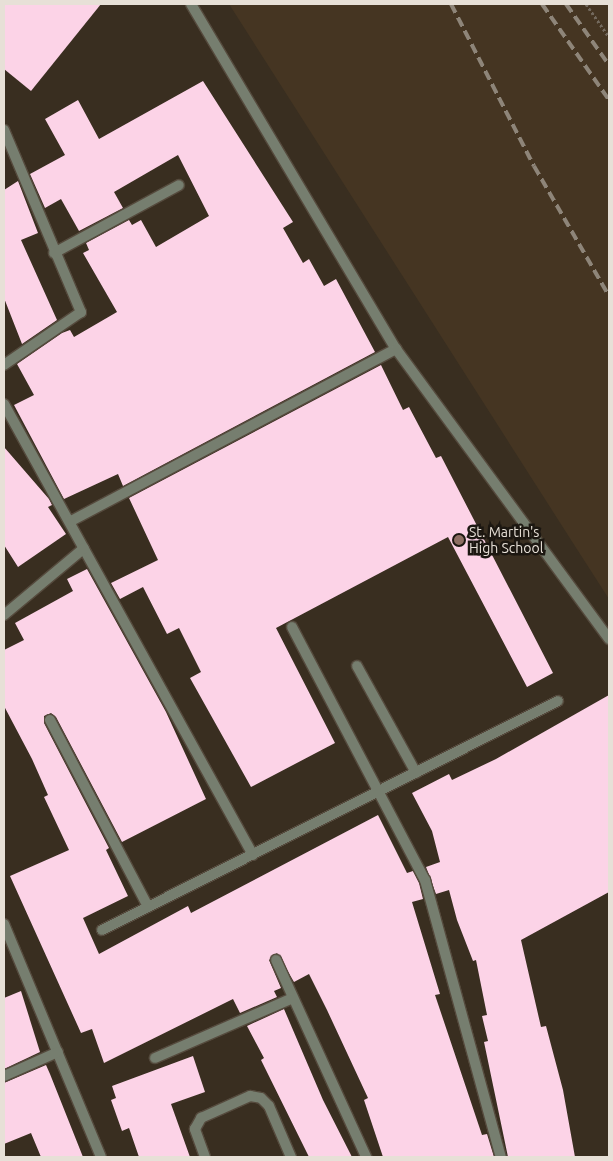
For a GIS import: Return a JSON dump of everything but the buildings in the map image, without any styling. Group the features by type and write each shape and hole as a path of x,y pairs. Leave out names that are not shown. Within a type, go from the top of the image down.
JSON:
{"street":[{"path":"191,4 396,349 608,634"},
{"path":"4,130 7,149 82,312 4,364"},
{"path":"54,253 179,185"},
{"path":"71,522 396,349"},
{"path":"4,404 71,522 253,855"},
{"path":"4,615 84,548"},
{"path":"292,627 380,791 425,880 501,1157"},
{"path":"357,666 416,773"},
{"path":"102,930 558,701"},
{"path":"50,720 148,907"},
{"path":"4,924 101,1157"},
{"path":"276,960 366,1157"},
{"path":"155,1058 293,998"},
{"path":"4,1076 58,1052"},
{"path":"205,1157 196,1129 201,1118 250,1096 262,1098 269,1106 291,1157"}],"path":[{"path":"586,4 609,37"}],"shaded area":[{"path":"229,4 609,4 609,599 573,543"}],"railway":[{"path":"451,4 534,166 609,296"},
{"path":"542,4 609,100"},
{"path":"566,4 609,65"}],"place":[{"name":"St. Martin's High School","path":"459,540"}]}
